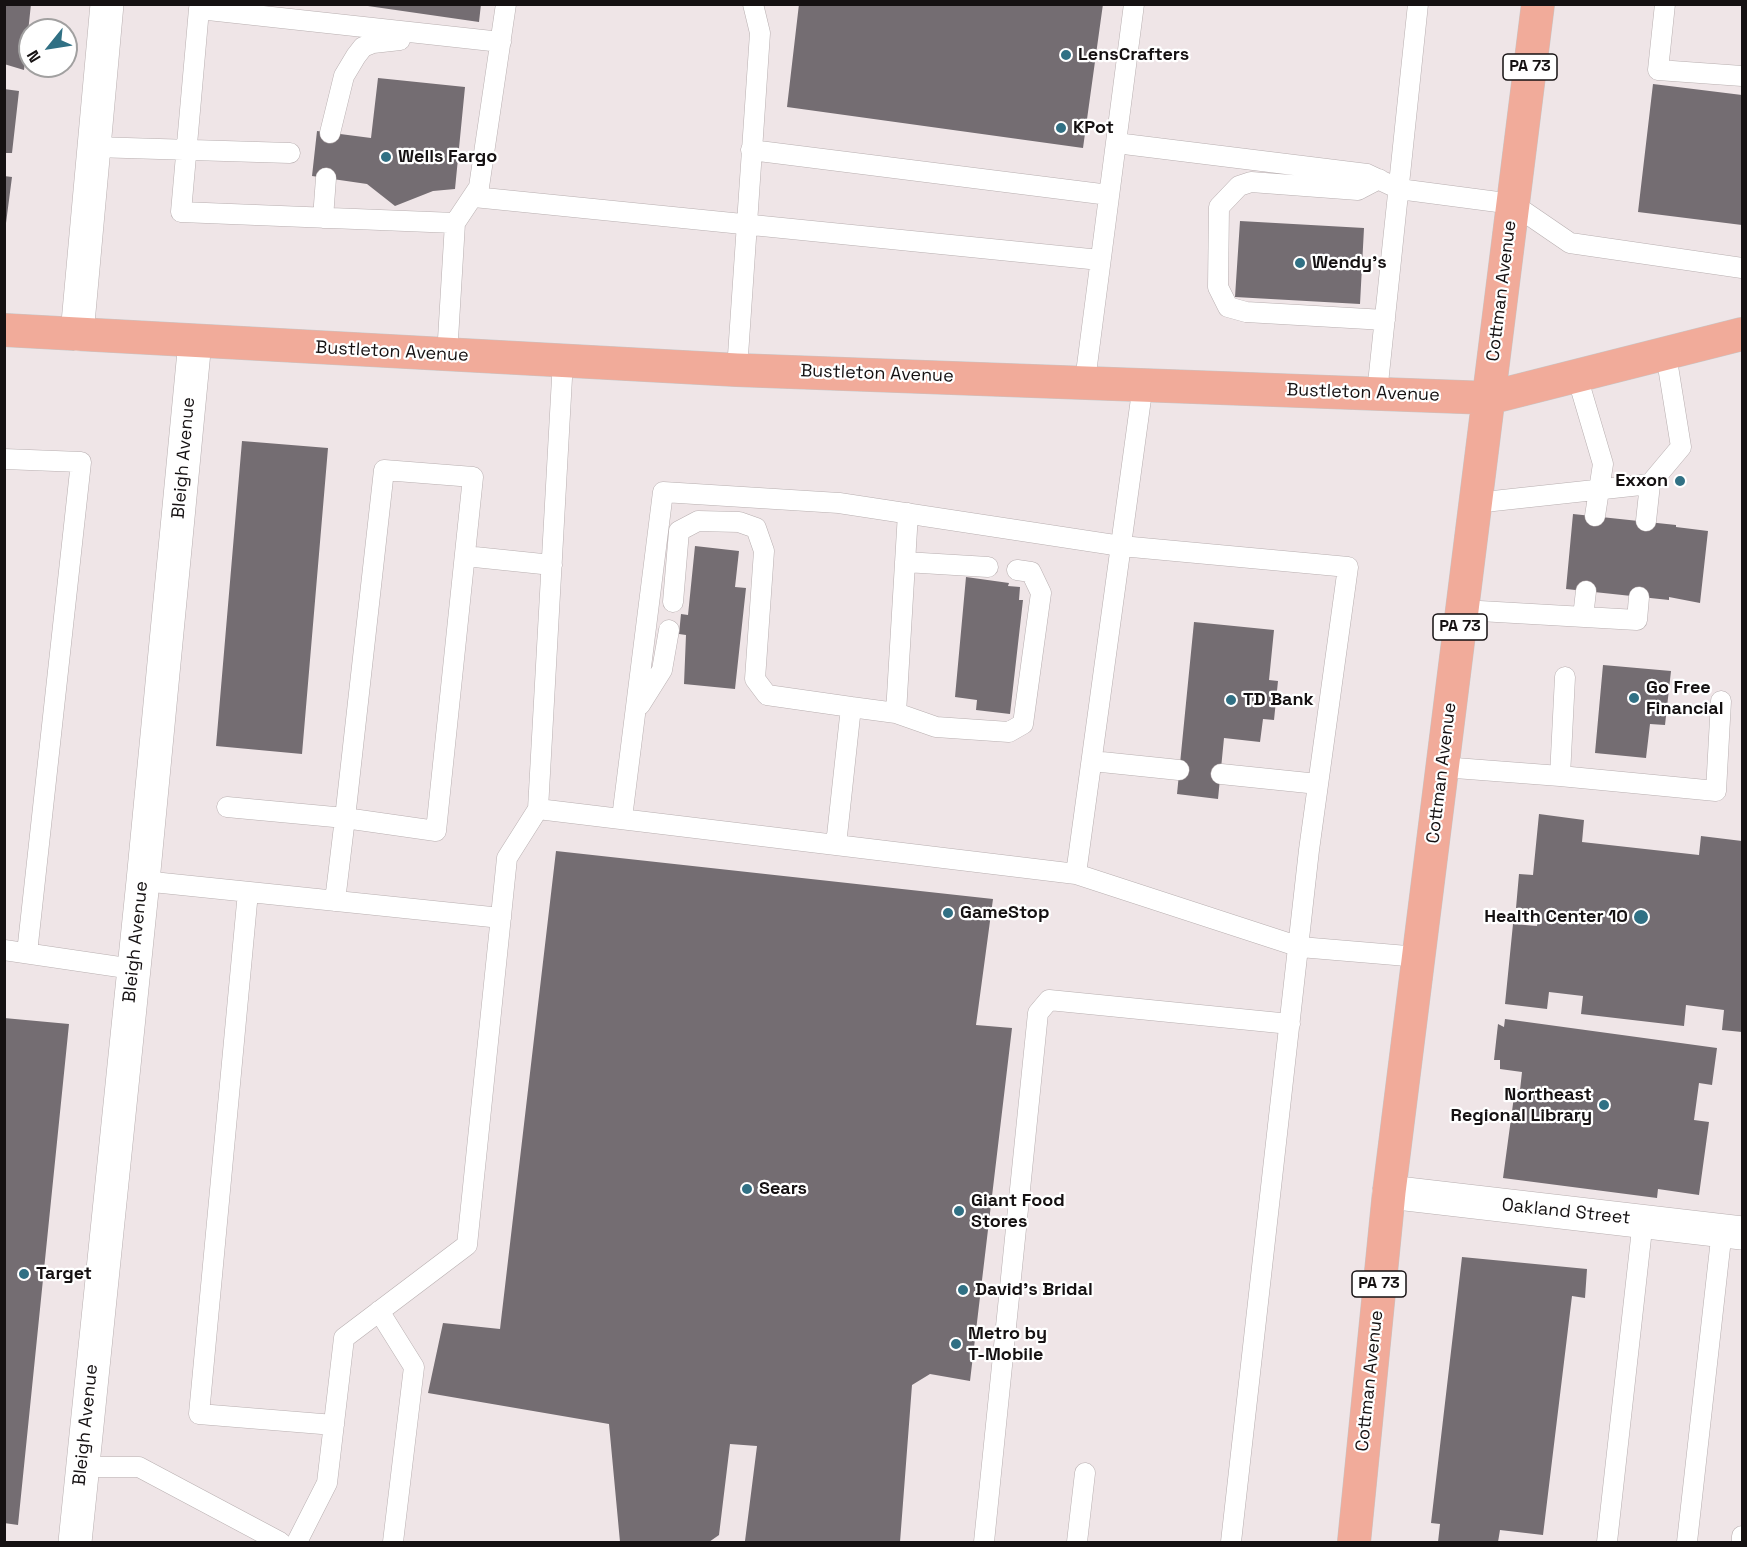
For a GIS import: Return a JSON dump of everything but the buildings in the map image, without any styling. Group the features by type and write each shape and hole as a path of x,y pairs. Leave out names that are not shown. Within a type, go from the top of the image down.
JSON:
{"main road":[{"name":"Cottman Avenue","path":"1354,1542 1389,1192 1538,4"},
{"name":"Bustleton Avenue","path":"4,330 447,356 737,370 1085,381 1489,398 1743,334"}],"street":[{"path":"77,334 107,4"},
{"name":"Bleigh Avenue","path":"75,1542 143,881 195,340"},
{"name":"Oakland Street","path":"1389,1192 1732,1232"}],"lane":[{"path":"447,356 455,224 479,187 507,4"},
{"path":"737,370 760,33 753,4"},
{"path":"1085,381 1134,4"},
{"path":"1377,393 1418,4"},
{"path":"1665,4 1658,69 1743,76"},
{"path":"455,224 181,212 199,7 501,47"},
{"path":"330,133 349,65 363,47 373,42 391,39 501,47"},
{"path":"1116,143 1367,174 1398,189 1513,204 1570,243 1743,268"},
{"path":"94,147 290,153"},
{"path":"751,150 1109,195"},
{"path":"323,218 326,178"},
{"path":"1380,179 1358,190 1251,182 1239,186 1219,207 1218,287 1228,307 1246,312 1385,320"},
{"path":"474,197 1100,260"},
{"path":"1646,521 1650,484 1681,447 1666,354"},
{"path":"297,1542 327,1483 344,1338 467,1245 507,858 538,809 563,360"},
{"path":"1577,376 1603,464 1595,516"},
{"path":"1076,874 1143,384"},
{"path":"4,459 81,462 27,953"},
{"path":"227,807 345,818 436,831 473,477 384,470 345,818 335,901"},
{"path":"1475,503 1650,484"},
{"path":"622,818 638,708 663,492 832,503 1121,546 1348,567 1318,784 1231,1542"},
{"path":"896,713 908,513"},
{"path":"674,602 679,531 698,521 739,522 756,528 764,551 755,679 767,695 896,713 936,727 1009,732 1023,724 1041,593 1031,572 1017,570"},
{"path":"465,556 552,565"},
{"path":"905,562 988,567"},
{"path":"1583,617 1586,591"},
{"path":"1462,610 1637,620 1639,597"},
{"path":"638,708 662,670 669,630"},
{"path":"1560,776 1566,677"},
{"path":"1442,767 1716,791 1721,701"},
{"path":"836,845 851,707"},
{"path":"1092,761 1179,770"},
{"path":"1221,774 1318,784"},
{"path":"538,809 1076,874 1300,947 1419,957"},
{"path":"143,881 501,918"},
{"path":"248,892 199,1414 334,1425"},
{"path":"4,950 133,969"},
{"path":"984,1542 1038,1013 1049,1000 1290,1023"},
{"path":"1607,1542 1643,1220"},
{"path":"1687,1542 1732,1232"},
{"path":"380,1311 414,1367 393,1542"},
{"path":"81,1467 139,1467 280,1542"},
{"path":"1077,1542 1085,1473"},
{"path":"1742,1542 1743,1536"}],"place":[{"name":"LensCrafters","path":"1066,55"},
{"name":"KPot","path":"1061,128"},
{"name":"Wells Fargo","path":"386,157"},
{"name":"Wendy's","path":"1300,263"},
{"name":"Exxon","path":"1680,481"},
{"name":"Go Free Financial","path":"1634,698"},
{"name":"TD Bank","path":"1231,700"},
{"name":"GameStop","path":"948,913"},
{"name":"Health Center 10","path":"1641,917"},
{"name":"Northeast Regional Library","path":"1604,1105"},
{"name":"Sears","path":"747,1189"},
{"name":"Giant Food Stores","path":"959,1211"},
{"name":"Target","path":"24,1274"},
{"name":"David's Bridal","path":"963,1290"},
{"name":"Metro by T-Mobile","path":"956,1344"}]}
